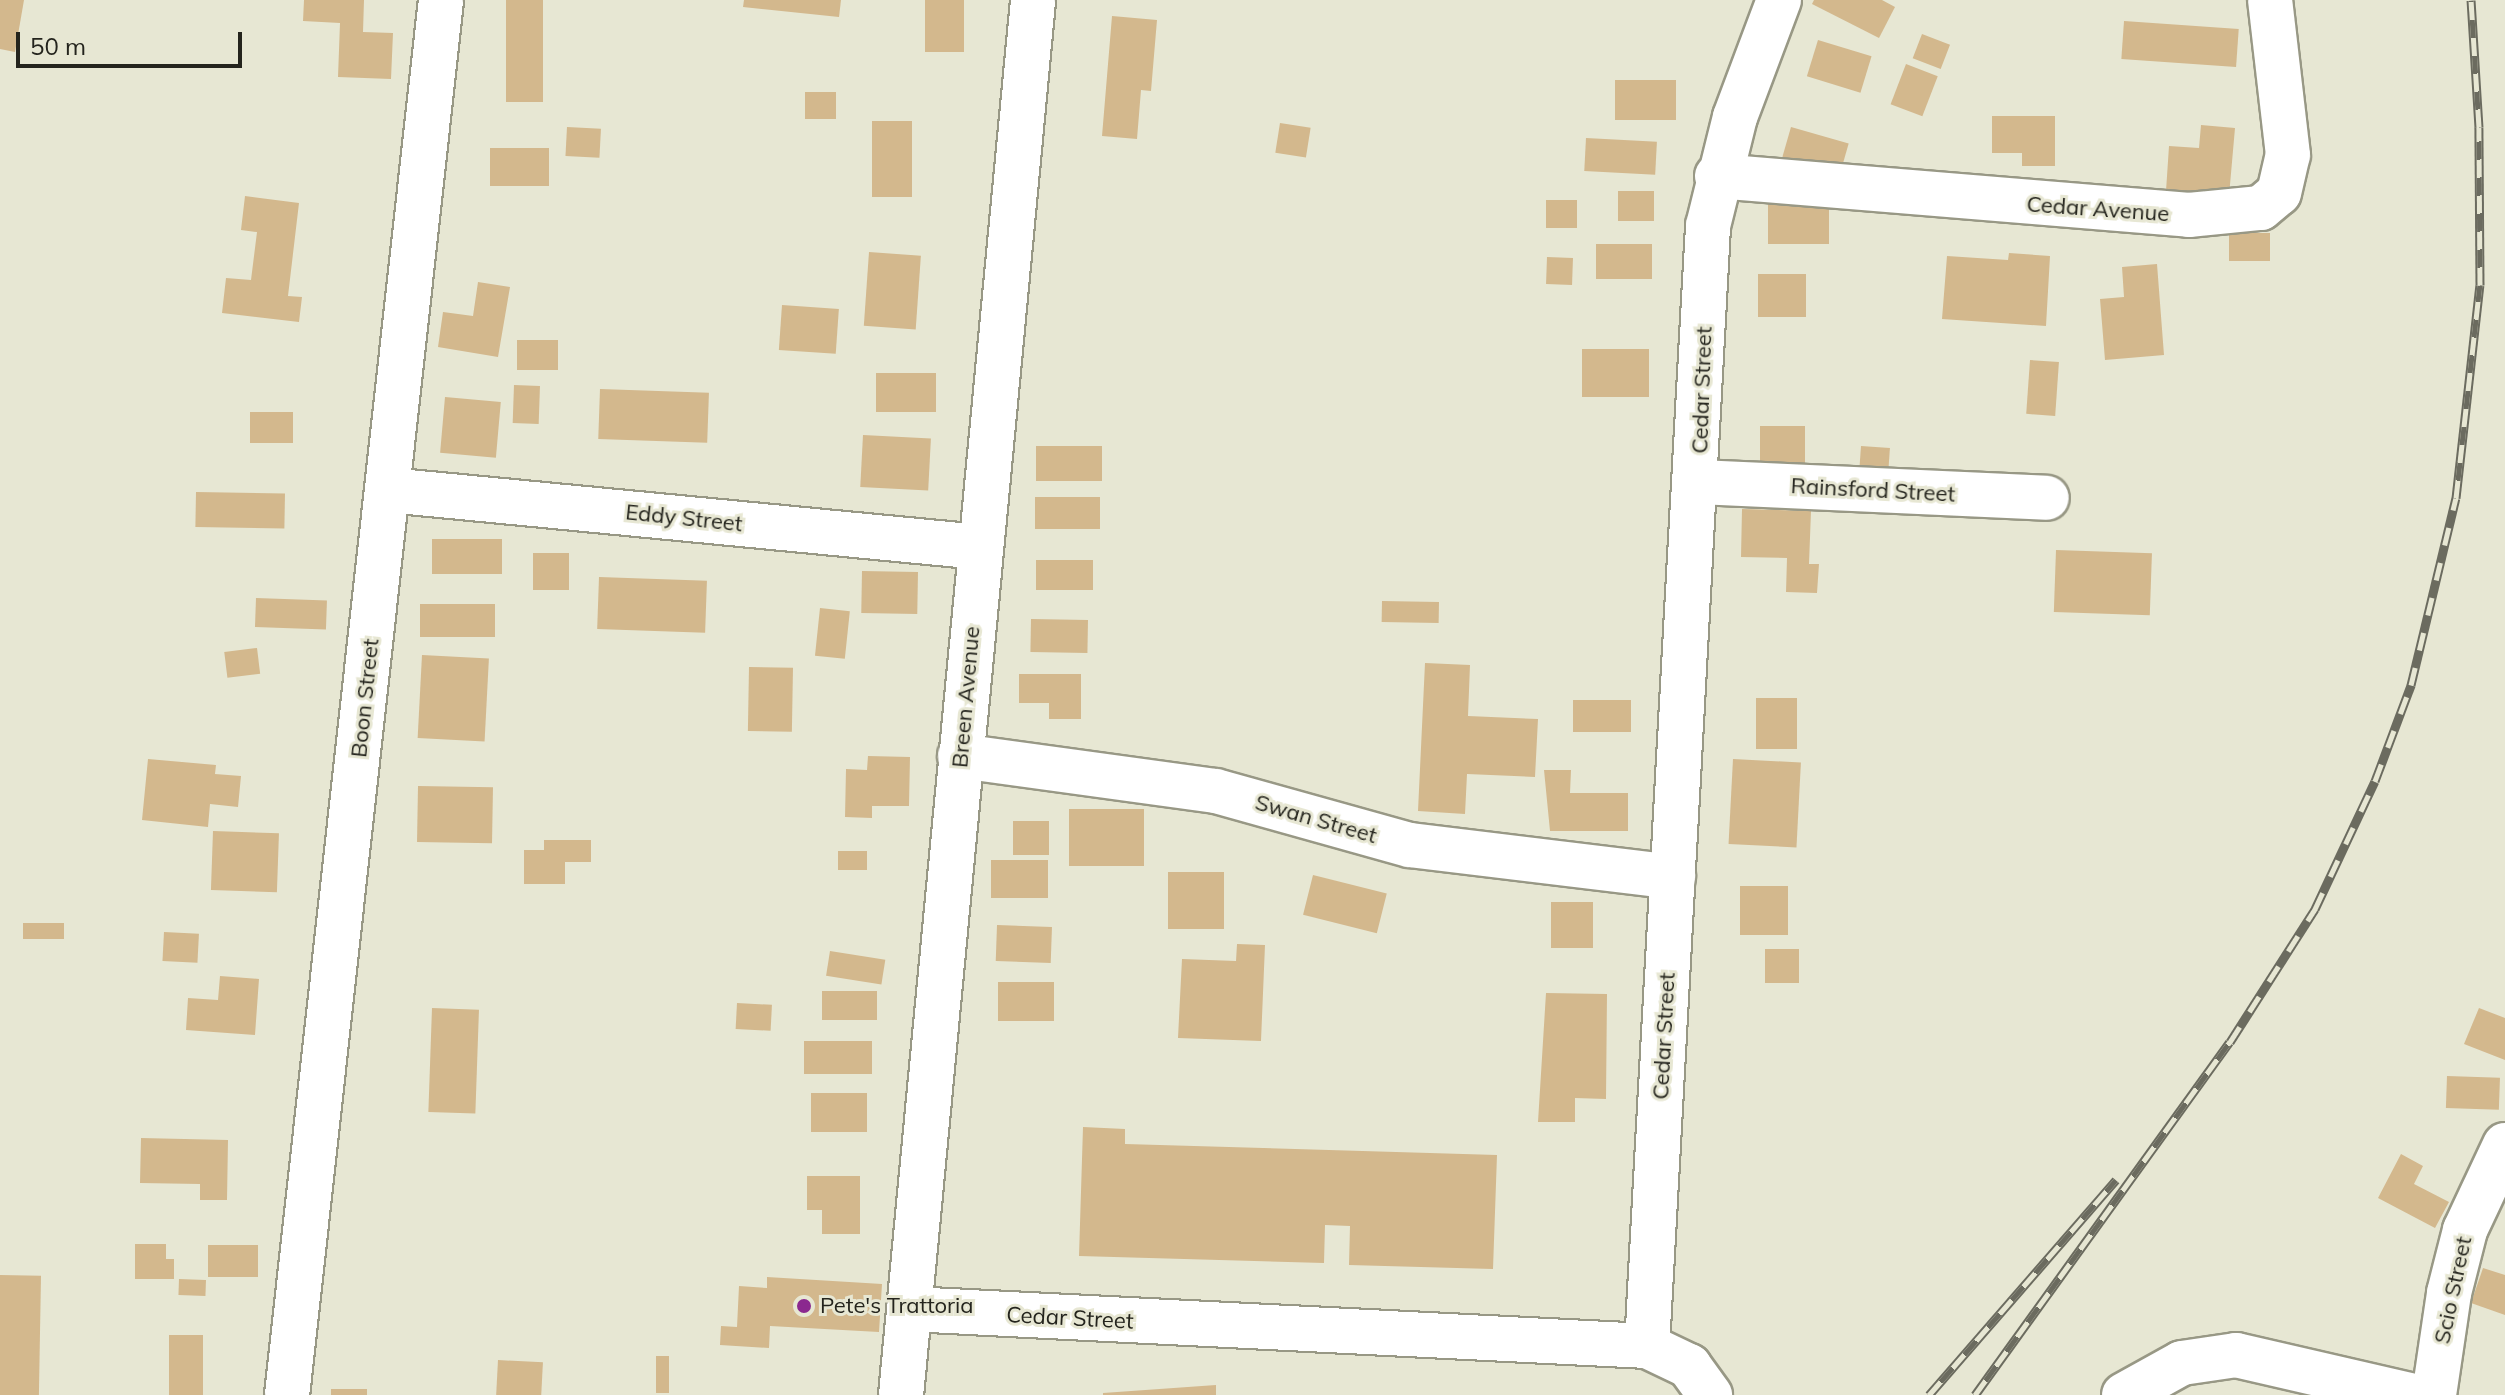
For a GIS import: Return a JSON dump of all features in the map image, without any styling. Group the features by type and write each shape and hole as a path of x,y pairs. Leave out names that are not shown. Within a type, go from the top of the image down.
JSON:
{"street":[{"name":"Boon Street","path":"287,1395 441,0"},
{"name":"Breen Avenue","path":"901,1395 1033,0"},
{"name":"Cedar Street","path":"909,1309 1647,1346 1698,482 1708,226 1717,176 1779,0"},
{"name":"Cedar Avenue","path":"1717,176 2189,215 2261,208 2279,193 2288,155 2270,0"},
{"name":"Rainsford Street","path":"1698,482 2047,498"},
{"name":"Eddy Street","path":"388,490 980,547"},
{"name":"Swan Street","path":"960,756 1216,791 1410,845 1673,877"},
{"name":"Scio Street","path":"2434,1395 2449,1293 2465,1230 2505,1145"},
{"path":"1647,1346 1689,1366 1710,1395"},
{"path":"2124,1395 2182,1363 2236,1355 2409,1395"}],"building":[{"path":"0,0 24,0 15,52 0,49"},
{"path":"304,0 364,0 363,32 393,33 391,79 338,77 340,23 303,21"},
{"path":"506,0 543,0 543,102 506,102"},
{"path":"744,0 841,0 839,17 743,7"},
{"path":"925,0 964,0 964,52 925,52"},
{"path":"1814,0 1882,0 1895,7 1879,38 1812,4"},
{"path":"1112,16 1157,20 1151,91 1141,90 1137,139 1102,136"},
{"path":"2124,21 2239,29 2236,67 2121,59"},
{"path":"1922,34 1950,45 1941,69 1913,58"},
{"path":"1818,40 1872,56 1860,93 1807,76"},
{"path":"1906,64 1938,76 1922,116 1891,104"},
{"path":"1615,80 1676,80 1676,120 1615,120"},
{"path":"805,92 836,92 836,119 805,119"},
{"path":"1992,116 2055,116 2055,166 2022,166 2022,153 1992,153"},
{"path":"872,121 912,121 912,197 872,197"},
{"path":"1280,123 1311,128 1306,157 1275,153"},
{"path":"2201,125 2235,128 2229,196 2166,191 2169,146 2199,148"},
{"path":"567,127 601,129 599,158 565,156"},
{"path":"1791,127 1849,144 1840,173 1782,157"},
{"path":"1586,138 1657,142 1655,175 1584,171"},
{"path":"490,148 549,148 549,186 490,186"},
{"path":"1618,191 1654,191 1654,221 1618,221"},
{"path":"245,196 299,203 288,296 302,297 299,322 222,313 226,278 251,280 257,232 241,230"},
{"path":"1546,200 1577,200 1577,228 1546,228"},
{"path":"1768,202 1829,202 1829,244 1768,244"},
{"path":"2229,233 2270,233 2270,261 2229,261"},
{"path":"1596,244 1652,244 1652,279 1596,279"},
{"path":"869,252 921,256 916,329 864,326"},
{"path":"2009,253 2050,256 2046,326 1942,319 1947,256 2008,260"},
{"path":"1547,257 1573,258 1572,285 1546,284"},
{"path":"2157,264 2164,355 2105,360 2100,299 2124,297 2122,267"},
{"path":"1758,274 1806,274 1806,317 1758,317"},
{"path":"478,282 510,287 498,357 438,347 443,312 473,316"},
{"path":"782,305 839,309 836,354 779,350"},
{"path":"517,340 558,340 558,370 517,370"},
{"path":"1582,349 1649,349 1649,397 1582,397"},
{"path":"2030,360 2059,362 2055,416 2026,414"},
{"path":"876,373 936,373 936,412 876,412"},
{"path":"514,385 540,386 539,424 513,423"},
{"path":"600,389 709,393 707,443 598,439"},
{"path":"445,397 501,402 496,458 440,453"},
{"path":"250,412 293,412 293,443 250,443"},
{"path":"1760,426 1805,426 1805,469 1760,469"},
{"path":"863,435 931,439 928,490 860,487"},
{"path":"1036,446 1102,446 1102,481 1036,481"},
{"path":"1861,446 1890,448 1888,476 1859,474"},
{"path":"196,492 285,494 284,529 195,527"},
{"path":"1035,497 1100,497 1100,529 1035,529"},
{"path":"1742,509 1811,511 1809,564 1819,564 1817,593 1786,592 1787,558 1741,557"},
{"path":"432,539 502,539 502,574 432,574"},
{"path":"2056,550 2152,553 2150,615 2054,612"},
{"path":"533,553 569,553 569,590 533,590"},
{"path":"1036,560 1093,560 1093,590 1036,590"},
{"path":"862,571 918,572 917,614 861,613"},
{"path":"599,577 707,581 705,633 597,629"},
{"path":"256,598 327,600 326,629 255,627"},
{"path":"1382,601 1439,602 1439,623 1382,622"},
{"path":"420,604 495,604 495,637 420,637"},
{"path":"820,608 850,611 845,659 815,656"},
{"path":"1031,619 1088,620 1087,653 1030,652"},
{"path":"257,648 260,674 227,678 224,652"},
{"path":"422,655 489,659 485,741 418,738"},
{"path":"1425,663 1470,665 1468,716 1538,719 1535,777 1467,774 1465,814 1418,811"},
{"path":"749,667 793,668 792,732 748,731"},
{"path":"1019,674 1081,674 1081,719 1049,719 1049,703 1019,703"},
{"path":"1756,698 1797,698 1797,749 1756,749"},
{"path":"1573,700 1631,700 1631,732 1573,732"},
{"path":"868,756 910,757 909,806 872,806 872,818 845,817 846,769 867,770"},
{"path":"148,759 216,765 215,774 241,776 238,807 210,804 208,827 142,820"},
{"path":"1733,759 1801,763 1796,847 1729,844"},
{"path":"1544,770 1571,770 1570,793 1628,793 1628,831 1550,831"},
{"path":"418,786 493,787 492,843 417,842"},
{"path":"1069,809 1144,809 1144,866 1069,866"},
{"path":"1013,821 1049,821 1049,855 1013,855"},
{"path":"213,831 279,833 277,892 211,890"},
{"path":"544,840 591,840 591,862 565,862 565,884 524,884 524,850 544,850"},
{"path":"838,851 867,851 867,870 838,870"},
{"path":"991,860 1048,860 1048,898 991,898"},
{"path":"1168,872 1224,872 1224,929 1168,929"},
{"path":"1313,875 1387,893 1377,933 1303,915"},
{"path":"1740,886 1788,886 1788,935 1740,935"},
{"path":"1551,902 1593,902 1593,948 1551,948"},
{"path":"23,923 64,923 64,939 23,939"},
{"path":"997,925 1052,927 1051,963 996,961"},
{"path":"164,932 199,934 197,963 162,961"},
{"path":"1237,944 1265,945 1261,1041 1178,1038 1182,959 1236,961"},
{"path":"1765,949 1799,949 1799,983 1765,983"},
{"path":"830,951 885,960 881,984 826,976"},
{"path":"220,976 259,979 255,1035 186,1030 188,998 218,1000"},
{"path":"998,982 1054,982 1054,1021 998,1021"},
{"path":"822,991 877,991 877,1020 822,1020"},
{"path":"1546,993 1607,994 1606,1099 1575,1098 1575,1122 1538,1122"},
{"path":"737,1003 772,1005 771,1031 736,1029"},
{"path":"432,1008 479,1010 475,1114 428,1112"},
{"path":"2479,1008 2505,1018 2505,1060 2464,1044"},
{"path":"804,1041 872,1041 872,1074 804,1074"},
{"path":"2447,1076 2500,1078 2499,1110 2446,1108"},
{"path":"811,1093 867,1093 867,1132 811,1132"},
{"path":"1083,1127 1125,1129 1125,1144 1497,1155 1493,1269 1349,1265 1350,1226 1325,1225 1324,1263 1079,1256"},
{"path":"141,1138 228,1140 227,1200 200,1200 200,1184 140,1183"},
{"path":"2401,1154 2423,1166 2414,1184 2449,1202 2435,1228 2378,1198"},
{"path":"807,1176 860,1176 860,1234 822,1234 822,1210 807,1210"},
{"path":"135,1244 166,1244 166,1259 174,1259 174,1279 135,1279"},
{"path":"208,1245 258,1245 258,1277 208,1277"},
{"path":"2483,1268 2505,1275 2505,1315 2471,1303"},
{"path":"0,1275 41,1276 39,1395 0,1395"},
{"path":"767,1277 882,1284 879,1332 770,1326 769,1348 720,1345 721,1326 737,1327 739,1286 767,1288"},
{"path":"179,1279 206,1280 205,1296 178,1295"},
{"path":"169,1335 203,1335 203,1395 169,1395"},
{"path":"656,1356 669,1356 669,1393 656,1393"},
{"path":"498,1360 543,1362 541,1395 496,1395"},
{"path":"1216,1385 1216,1395 1103,1395 1103,1393"},
{"path":"331,1389 367,1389 367,1395 331,1395"}],"railway":[{"path":"1975,1395 2230,1042 2315,909 2375,781 2411,685 2456,498 2480,285 2479,127 2471,0"},
{"path":"1929,1395 2116,1180"}],"place":[{"name":"Pete's Trattoria","path":"804,1306"}]}
